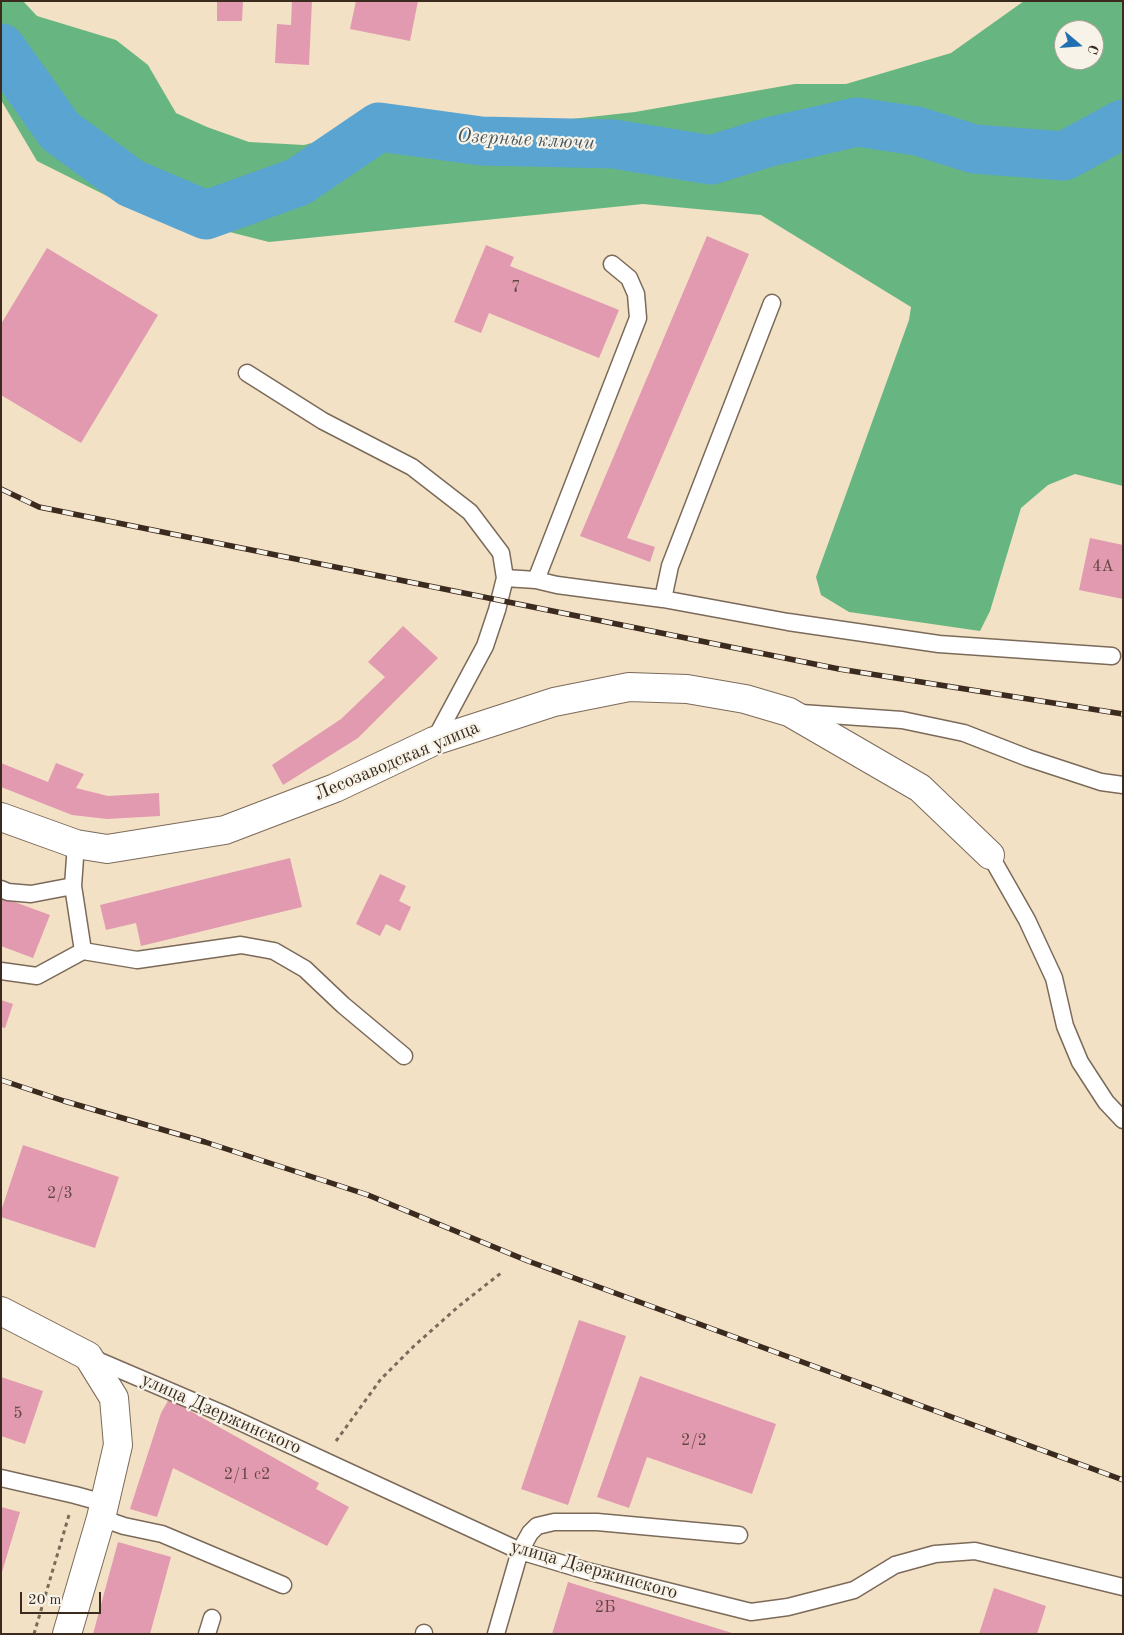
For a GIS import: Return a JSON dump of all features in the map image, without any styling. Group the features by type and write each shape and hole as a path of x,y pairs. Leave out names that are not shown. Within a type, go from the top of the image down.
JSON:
{"street":[{"name":"Лесозаводская улица","path":"1,817 76,844 107,849 225,830 335,788 434,741 554,702 629,687 687,689 745,699 789,712 920,788 990,855"},
{"name":"улица Дзержинского","path":"1,1311 88,1356 114,1398 118,1445 103,1511 67,1634"}],"lane":[{"path":"536,580 638,318 636,294 629,278 612,264"},
{"path":"663,599 670,566 772,303"},
{"path":"247,373 323,421 412,467 470,512 501,552 505,578 485,646 434,741"},
{"path":"505,578 536,580 557,585 663,599 788,622 939,644 1112,656"},
{"path":"789,712 902,720 964,733 1028,758 1101,782 1123,785"},
{"path":"76,844 73,886 83,951"},
{"path":"990,855 1027,920 1054,978 1065,1026 1080,1062 1106,1102 1123,1120"},
{"path":"1,889 8,892 31,894 73,886"},
{"path":"1,971 37,976 83,951 137,960 241,945 274,951 305,969 343,1006 404,1056"},
{"name":"улица Дзержинского","path":"88,1356 221,1413 520,1552 587,1572 751,1612 788,1607 854,1590 895,1565 935,1554 975,1551 1123,1587"},
{"path":"1,1478 75,1495 124,1526 162,1534 283,1585"},
{"path":"496,1634 520,1552 530,1533 537,1526 554,1522 597,1522 739,1535"},
{"path":"207,1634 212,1618"}],"path":[{"path":"322,1460 381,1379 458,1306 501,1273"}],"green space":[{"path":"1,1 23,1 37,16 116,40 148,65 176,113 207,127 249,142 304,145 444,112 517,125 635,112 795,84 846,84 951,53 1024,1 1123,1 1123,486 1075,474 1048,485 1021,508 990,611 980,631 849,612 821,595 816,577 909,320 911,307 761,215 643,204 269,242 127,206 37,161 1,100"}],"building":[{"path":"217,1 243,1 242,21 217,21"},
{"path":"292,1 312,1 309,65 275,63 277,24 291,25"},
{"path":"356,1 418,1 410,41 350,29"},
{"path":"707,236 749,254 627,538 655,547 650,562 580,536"},
{"path":"486,245 514,257 510,266 619,310 599,358 489,313 481,333 454,322"},
{"path":"47,248 158,315 81,443 1,395 1,324"},
{"path":"1090,538 1123,545 1123,599 1079,590"},
{"path":"403,626 438,658 358,738 283,785 272,765 341,719 385,677 368,662"},
{"path":"1,763 48,782 56,763 84,774 76,788 108,796 159,793 160,816 107,819 72,815 1,787"},
{"path":"290,858 302,907 141,946 136,923 106,930 100,905"},
{"path":"380,874 406,886 399,901 411,907 400,931 386,924 380,936 356,924"},
{"path":"1,897 50,915 33,958 1,946"},
{"path":"1,1000 13,1004 5,1028 1,1027"},
{"path":"23,1145 119,1177 95,1248 1,1217 1,1211"},
{"path":"579,1320 626,1336 568,1505 521,1489"},
{"path":"640,1376 776,1424 752,1494 647,1457 629,1508 597,1497"},
{"path":"1,1377 43,1391 25,1444 1,1436"},
{"path":"169,1399 319,1483 316,1489 349,1507 327,1546 173,1468 157,1517 130,1509 161,1413"},
{"path":"1,1507 20,1512 2,1572 1,1572"},
{"path":"118,1542 171,1557 150,1634 93,1634"},
{"path":"568,1582 732,1633 732,1634 552,1634"},
{"path":"994,1588 1046,1606 1037,1634 979,1634"}],"waterway":[{"name":"Озерные ключи","path":"1,48 60,131 131,183 206,215 298,182 379,127 481,141 614,144 711,160 769,142 857,122 917,131 974,149 1064,156 1123,124"}],"railway":[{"path":"1,489 39,507 839,669 1123,714"},
{"path":"1,1080 64,1101 205,1142 368,1195 528,1261 1123,1480"}]}
